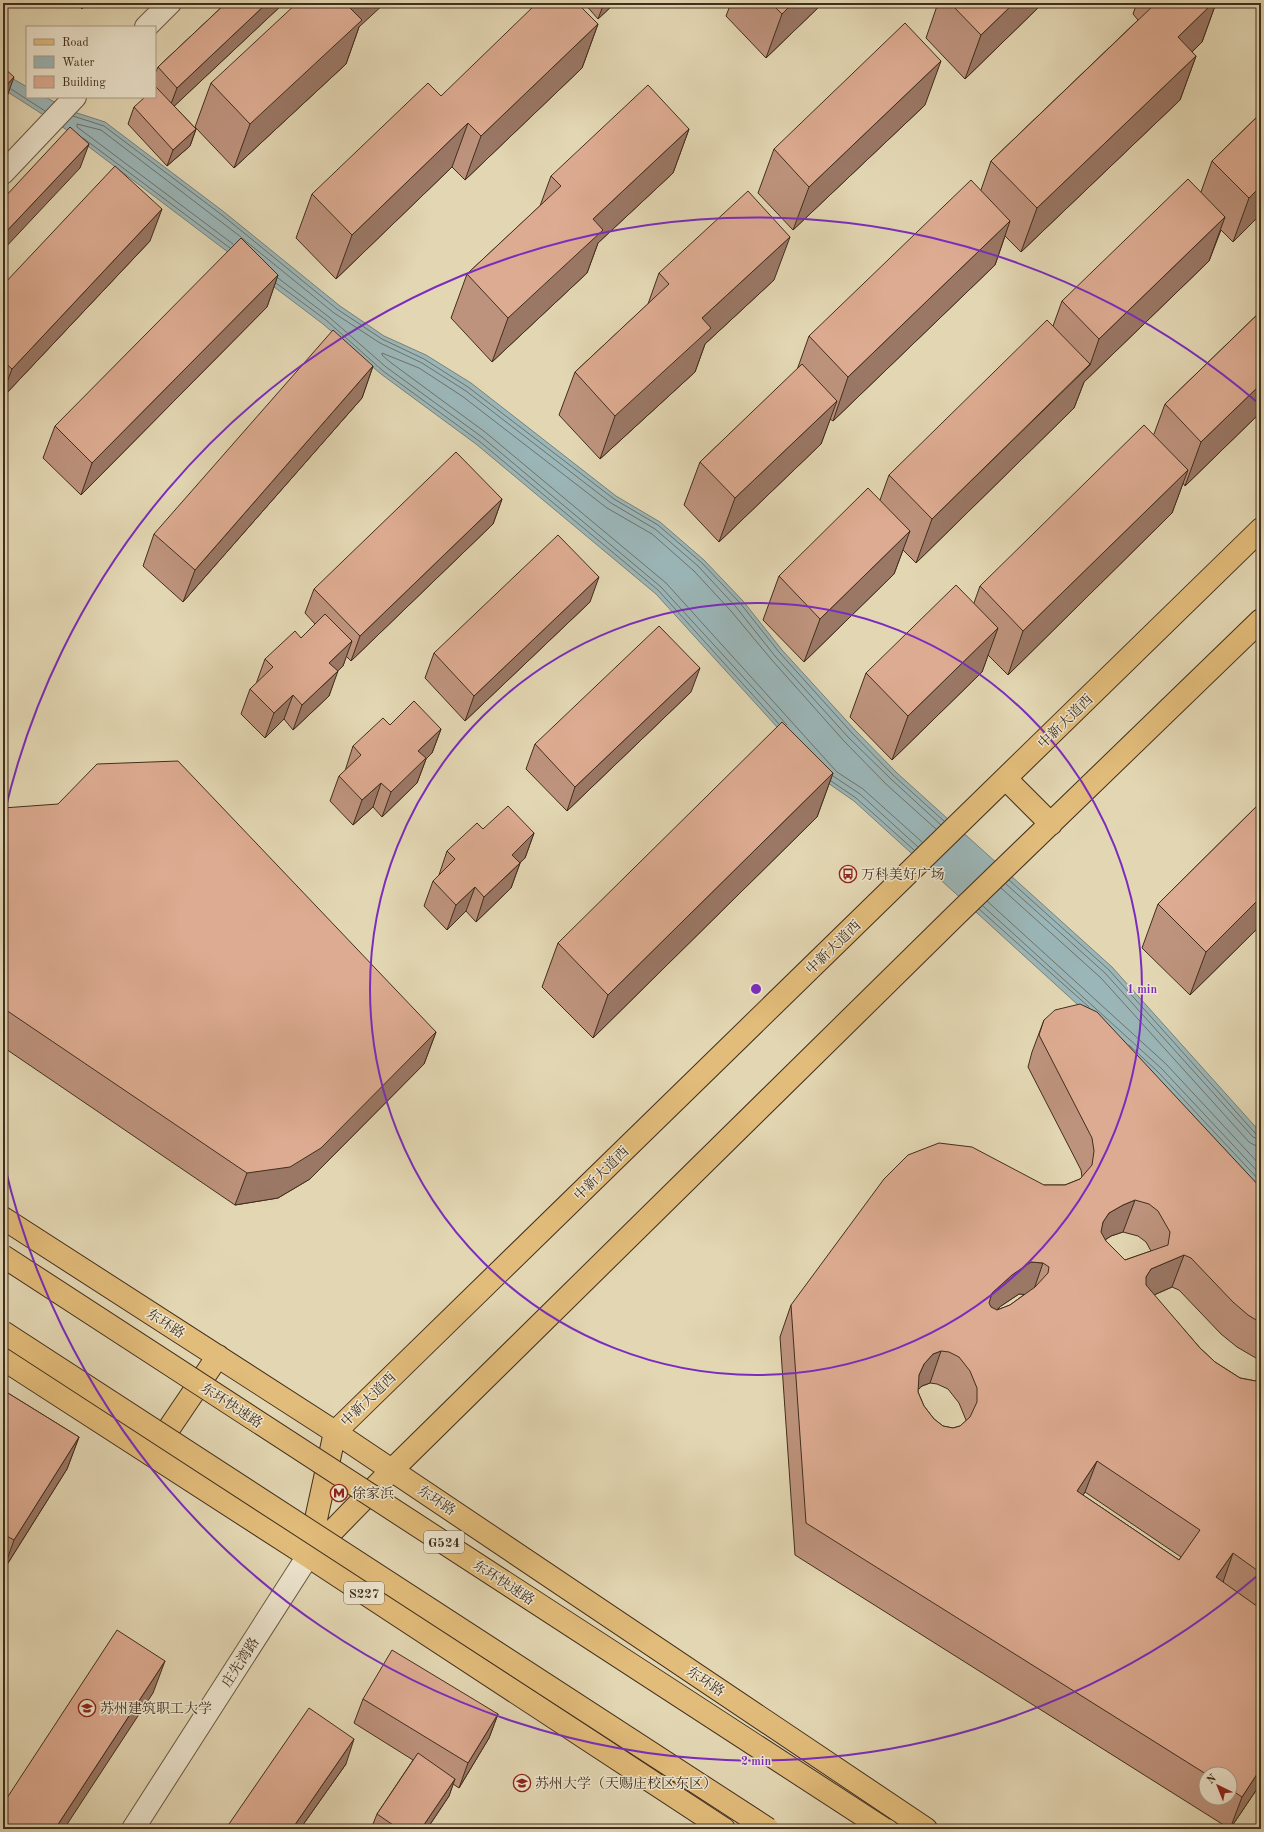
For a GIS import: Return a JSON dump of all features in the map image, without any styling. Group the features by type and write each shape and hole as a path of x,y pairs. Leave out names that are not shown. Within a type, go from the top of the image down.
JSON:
{"main road":[{"name":"中新大道西","path":"308,1556 335,1432 1261,529"},
{"path":"308,1556 392,1470 956,915 1261,620"},
{"path":"1006,779 1051,824"},
{"name":"东环路","path":"3,1218 335,1432 926,1829"},
{"name":"东环快速路","path":"3,1256 884,1829"},
{"path":"3,1332 768,1829"},
{"path":"151,1455 218,1356"},
{"name":"S227","path":"3,1359 308,1556 724,1829"}],"street":[{"path":"147,26 170,3"},
{"path":"3,173 72,100"},
{"name":"庄先湾路","path":"133,1829 308,1556"}],"water":[{"path":"3,73 26,86 26,98 47,98 74,112 105,122 224,212 340,306 384,336 426,355 471,383 616,496 660,522 704,560 743,601 782,650 855,730 897,773 1112,967 1261,1133 1261,1188 1155,1075 854,801 828,783 656,594 476,444 381,374 323,324 64,128 3,89"}],"building":[{"path":"226,3 267,3 177,88 158,67"},
{"path":"297,3 355,3 350,8 362,20 250,124 211,83"},
{"path":"537,3 577,3 598,24 481,136 468,123 352,235 312,194 428,83 441,96"},
{"path":"771,3 793,3 782,14"},
{"path":"950,3 1014,3 981,35"},
{"path":"1156,3 1213,3 1178,37 1196,56 1037,208 991,161"},
{"path":"905,23 941,61 809,187 774,149"},
{"path":"3,67 14,77 3,89"},
{"path":"648,85 689,129 593,219 603,230 508,318 467,274 561,186 551,176"},
{"path":"156,87 196,129 173,150 134,107 144,98 156,98"},
{"path":"1261,113 1261,186 1249,198 1212,161"},
{"path":"70,127 89,144 3,235 3,199"},
{"path":"115,166 162,209 12,369 3,361 3,285"},
{"path":"1188,179 1225,217 1099,339 1062,301"},
{"path":"971,180 1010,221 848,377 809,336"},
{"path":"748,191 790,237 702,318 711,328 615,416 575,372 669,284 659,273"},
{"path":"241,238 278,275 92,463 55,426"},
{"path":"1261,311 1261,384 1201,442 1165,404"},
{"path":"1047,320 1090,364 932,519 889,475"},
{"path":"333,330 373,366 195,570 154,534"},
{"path":"802,364 837,401 735,498 700,462"},
{"path":"1144,425 1188,470 1023,631 980,586"},
{"path":"456,452 502,499 360,636 314,589"},
{"path":"868,488 910,531 820,619 779,576"},
{"path":"558,535 599,577 474,696 434,653"},
{"path":"956,585 998,628 908,716 866,673"},
{"path":"325,614 352,641 329,663 338,671 302,705 293,695 274,713 250,689 273,667 265,659 295,631 301,638"},
{"path":"659,626 700,668 575,787 535,744"},
{"path":"414,701 441,729 418,751 426,758 391,792 381,783 362,800 339,776 361,755 353,746 383,718 390,725"},
{"path":"782,722 833,773 608,995 558,943"},
{"path":"178,761 436,1032 321,1148 290,1167 247,1173 3,1008 3,808 58,804 97,764"},
{"path":"1261,802 1261,897 1206,952 1158,904"},
{"path":"508,806 534,833 512,855 520,863 484,897 475,887 456,905 433,881 455,859 447,851 477,823 483,829"},
{"path":"1080,1004 1097,1012 1261,1188 1261,1323 1248,1315 1233,1302 1191,1258 1184,1255 1151,1269 1146,1277 1146,1285 1200,1348 1215,1362 1240,1378 1261,1382 1261,1573 1233,1553 1216,1577 1261,1609 1261,1768 1242,1797 1238,1794 1238,1766 1198,1766 1198,1769 806,1523 791,1305 884,1179 908,1155 939,1143 972,1147 1044,1185 1065,1185 1080,1179 1092,1165 1094,1151 1092,1138 1039,1035 1044,1020 1055,1010","holes":["1135,1200 1149,1204 1158,1211 1170,1232 1168,1245 1125,1260 1106,1241 1101,1232 1103,1222 1109,1213","1031,1262 1043,1263 1049,1267 1048,1273 1035,1287 1010,1305 997,1310 991,1307 989,1303 992,1293 1012,1275","941,1351 949,1352 959,1357 970,1371 977,1388 977,1402 970,1417 960,1426 953,1428 943,1426 934,1419 924,1406 918,1392 919,1375 924,1364 933,1354","1097,1461 1200,1530 1179,1560 1077,1491"]},
{"path":"3,1390 79,1437 14,1540 3,1534"},
{"path":"117,1630 165,1661 55,1829 3,1829 3,1804"},
{"path":"392,1650 498,1714 468,1763 363,1699"},
{"path":"309,1708 354,1739 292,1829 237,1829 229,1824"},
{"path":"418,1753 455,1779 421,1829 399,1829 377,1814"}],"place":[{"name":"万科美好广场","path":"848,874"},
{"name":"徐家浜","path":"339,1493"},
{"name":"苏州建筑职工大学","path":"87,1708"},
{"name":"苏州大学（天赐庄校区东区）","path":"522,1783"}]}
